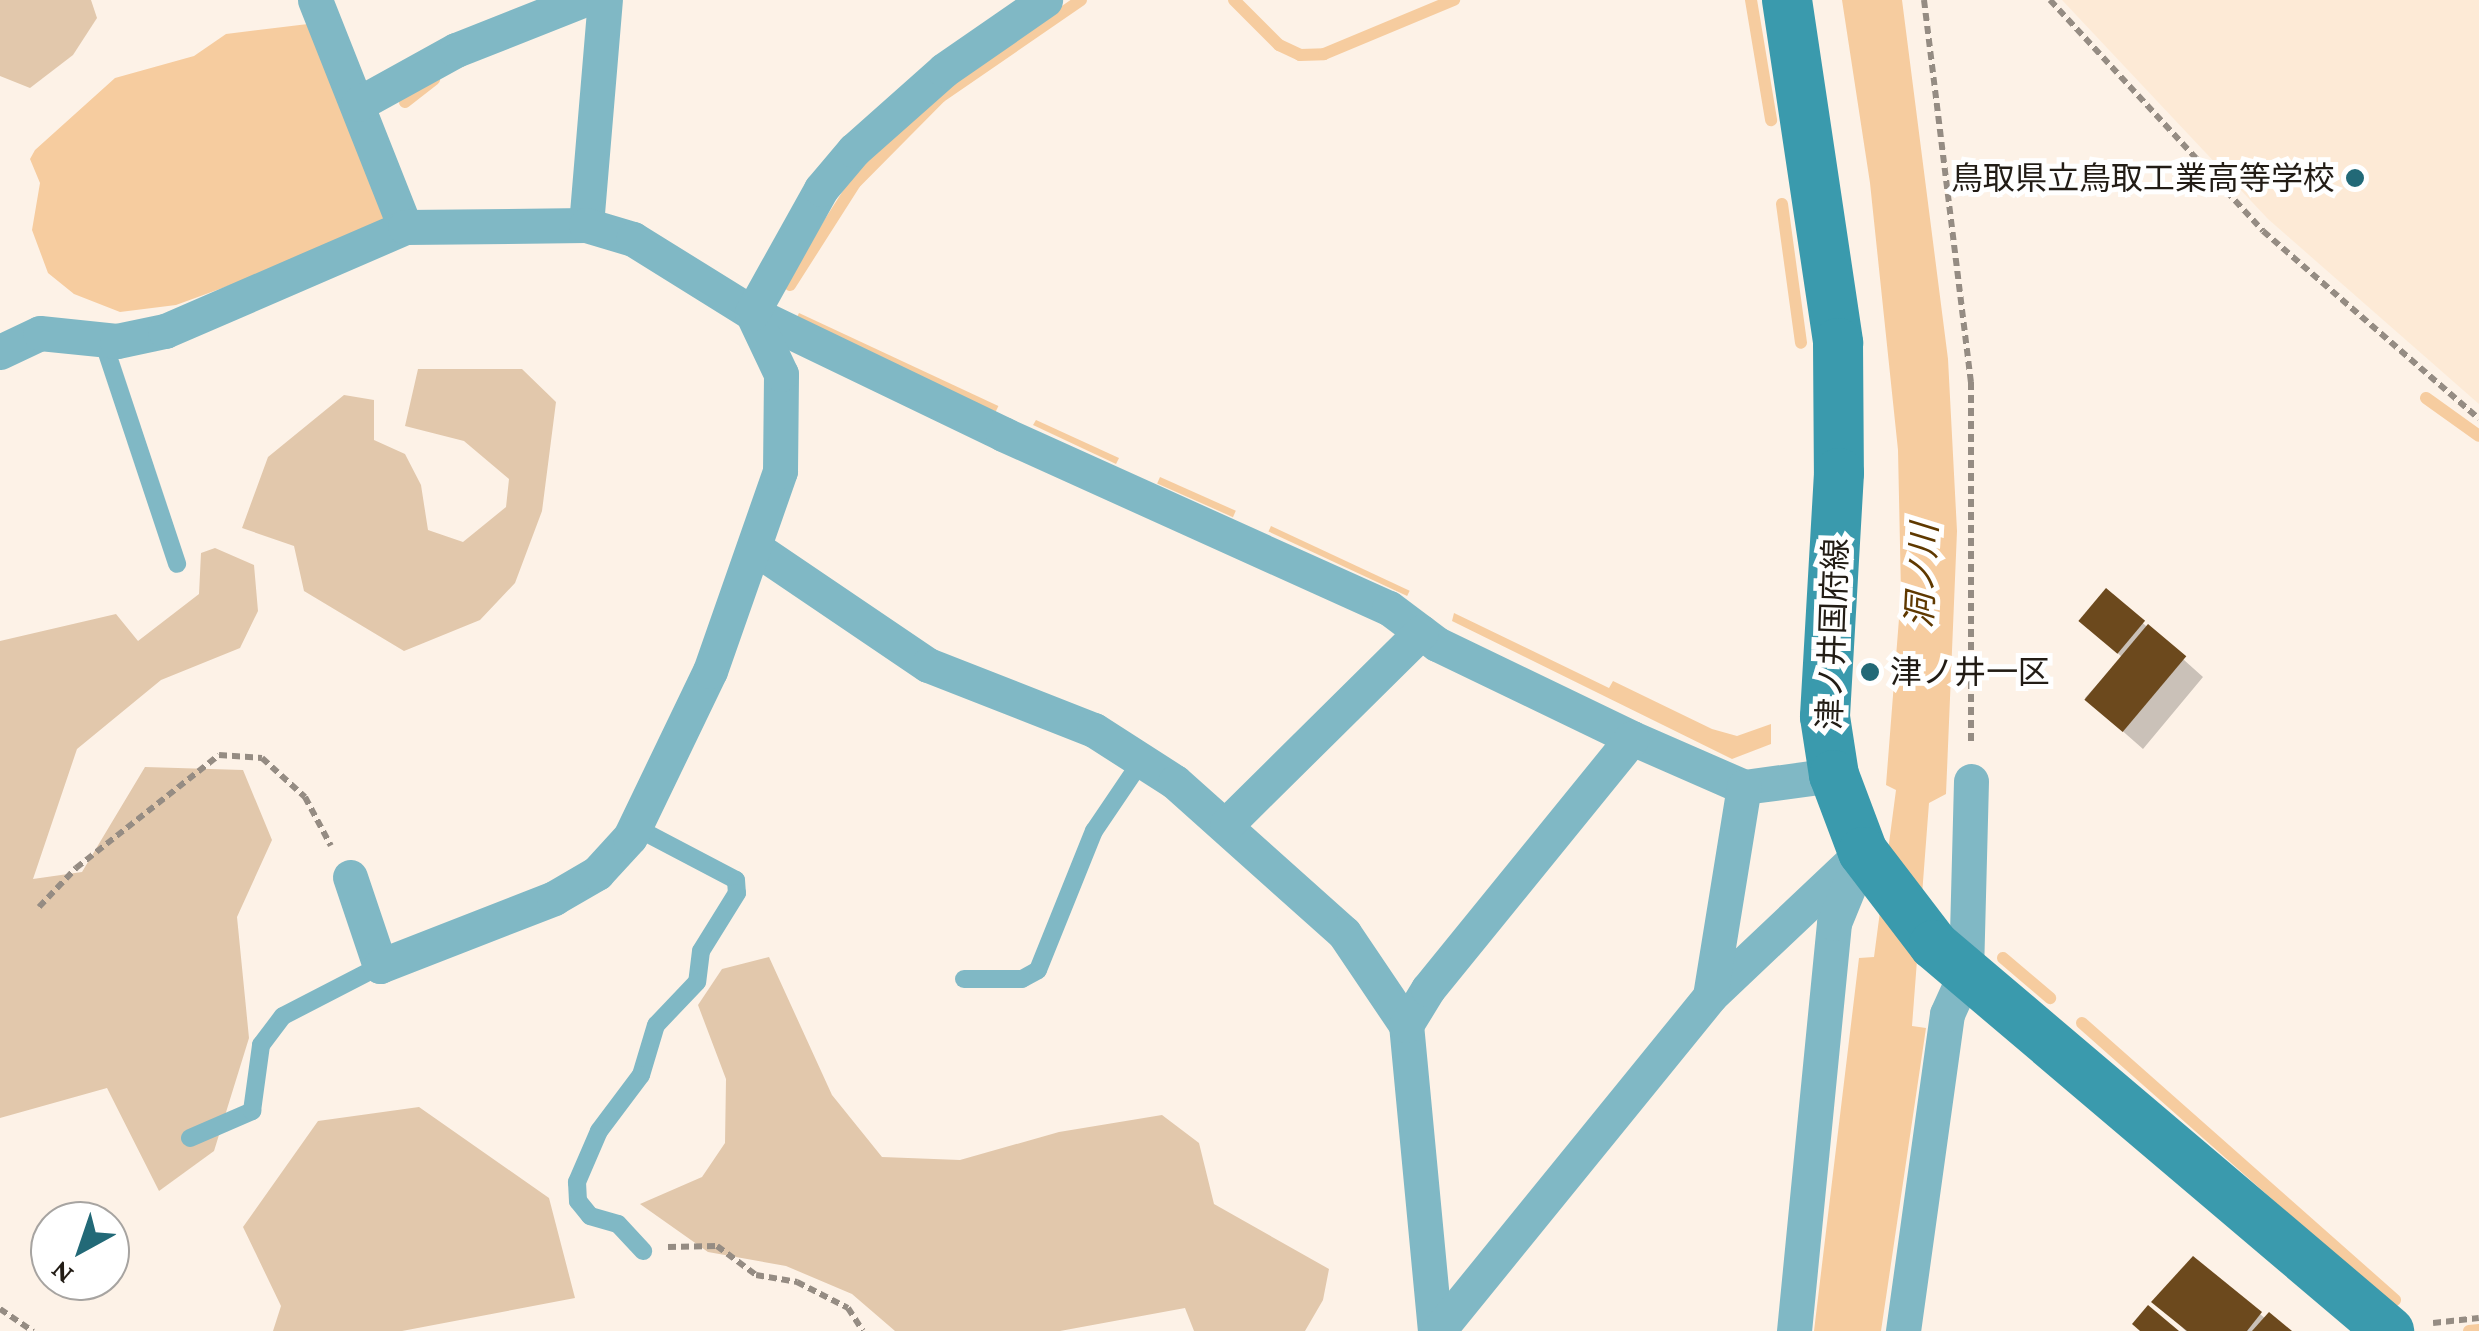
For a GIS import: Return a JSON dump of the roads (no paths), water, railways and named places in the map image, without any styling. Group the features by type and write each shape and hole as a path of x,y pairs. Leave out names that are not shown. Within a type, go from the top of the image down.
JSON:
{"main road":[{"name":"津ノ井国府線","path":"1787,0 1838,342 1839,473 1825,717 1834,775 1857,839 1950,959 2389,1331"}],"street":[{"path":"315,0 405,227"},
{"path":"358,104 456,50 582,0"},
{"path":"586,224 605,0"},
{"path":"752,313 821,189 854,150 944,70 1034,3"},
{"path":"0,352 40,333 102,338 165,331 405,227 586,224 633,239 752,313 1389,608 1421,632 1632,738 1744,787 1834,775"},
{"path":"350,877 380,966 554,898 598,874 635,828 710,672 758,550 780,471 786,414 781,374 752,313"},
{"path":"758,550 928,665 1094,730 1142,760 1227,824 1344,933 1406,1025 1436,1331"},
{"path":"1227,824 1421,632"},
{"path":"1406,1025 1428,989 1632,738"},
{"path":"1902,1331 1947,1014 1970,781"},
{"path":"1710,996 1744,787"},
{"path":"1436,1331 1710,996 1857,839"},
{"path":"1794,1331 1834,923 1857,839"}],"lane":[{"path":"102,338 177,564"},
{"path":"964,979 1022,979 1038,970 1094,831 1142,760"},
{"path":"635,828 736,880 737,893 701,951 697,982 656,1025 641,1075 599,1131 577,1182 578,1202 590,1216 618,1224 643,1251"},
{"path":"190,1138 252,1110 261,1045 283,1016 380,966"}],"water":[{"name":"洞ノ川","path":"1842,0 1902,0 1948,359 1957,531 1946,794 1929,803 1912,1026 1926,1028 1881,1331 1814,1331 1859,958 1874,957 1896,790 1886,785 1901,593 1898,450 1870,183"},
{"path":"308,24 390,227 176,305 120,312 74,294 48,273 32,230 40,183 30,159 35,150 115,78 194,56 226,34"},
{"path":"799,313 998,406 995,412 796,319"},
{"path":"1036,420 1119,458 1116,464 1033,425"},
{"path":"1160,477 1236,511 1233,517 1157,483"},
{"path":"1271,526 1410,591 1407,596 1268,531"},
{"path":"1454,613 1609,688 1613,681 1712,729 1737,736 1771,724 1771,744 1732,759 1452,621"}],"waterway":[{"path":"790,285 855,183 940,97 1081,0"},
{"path":"1234,0 1279,45 1300,55 1324,54 1454,0"},
{"path":"1751,0 1771,120"},
{"path":"405,102 434,79"},
{"path":"1782,204 1801,343"},
{"path":"2426,398 2479,436"},
{"path":"2003,958 2050,998"},
{"path":"2082,1023 2395,1300"},
{"path":"2469,1331 2479,1330"}],"place":[{"name":"鳥取県立鳥取工業高等学校","path":"2355,178"},
{"name":"津ノ井一区","path":"1870,672"}]}
